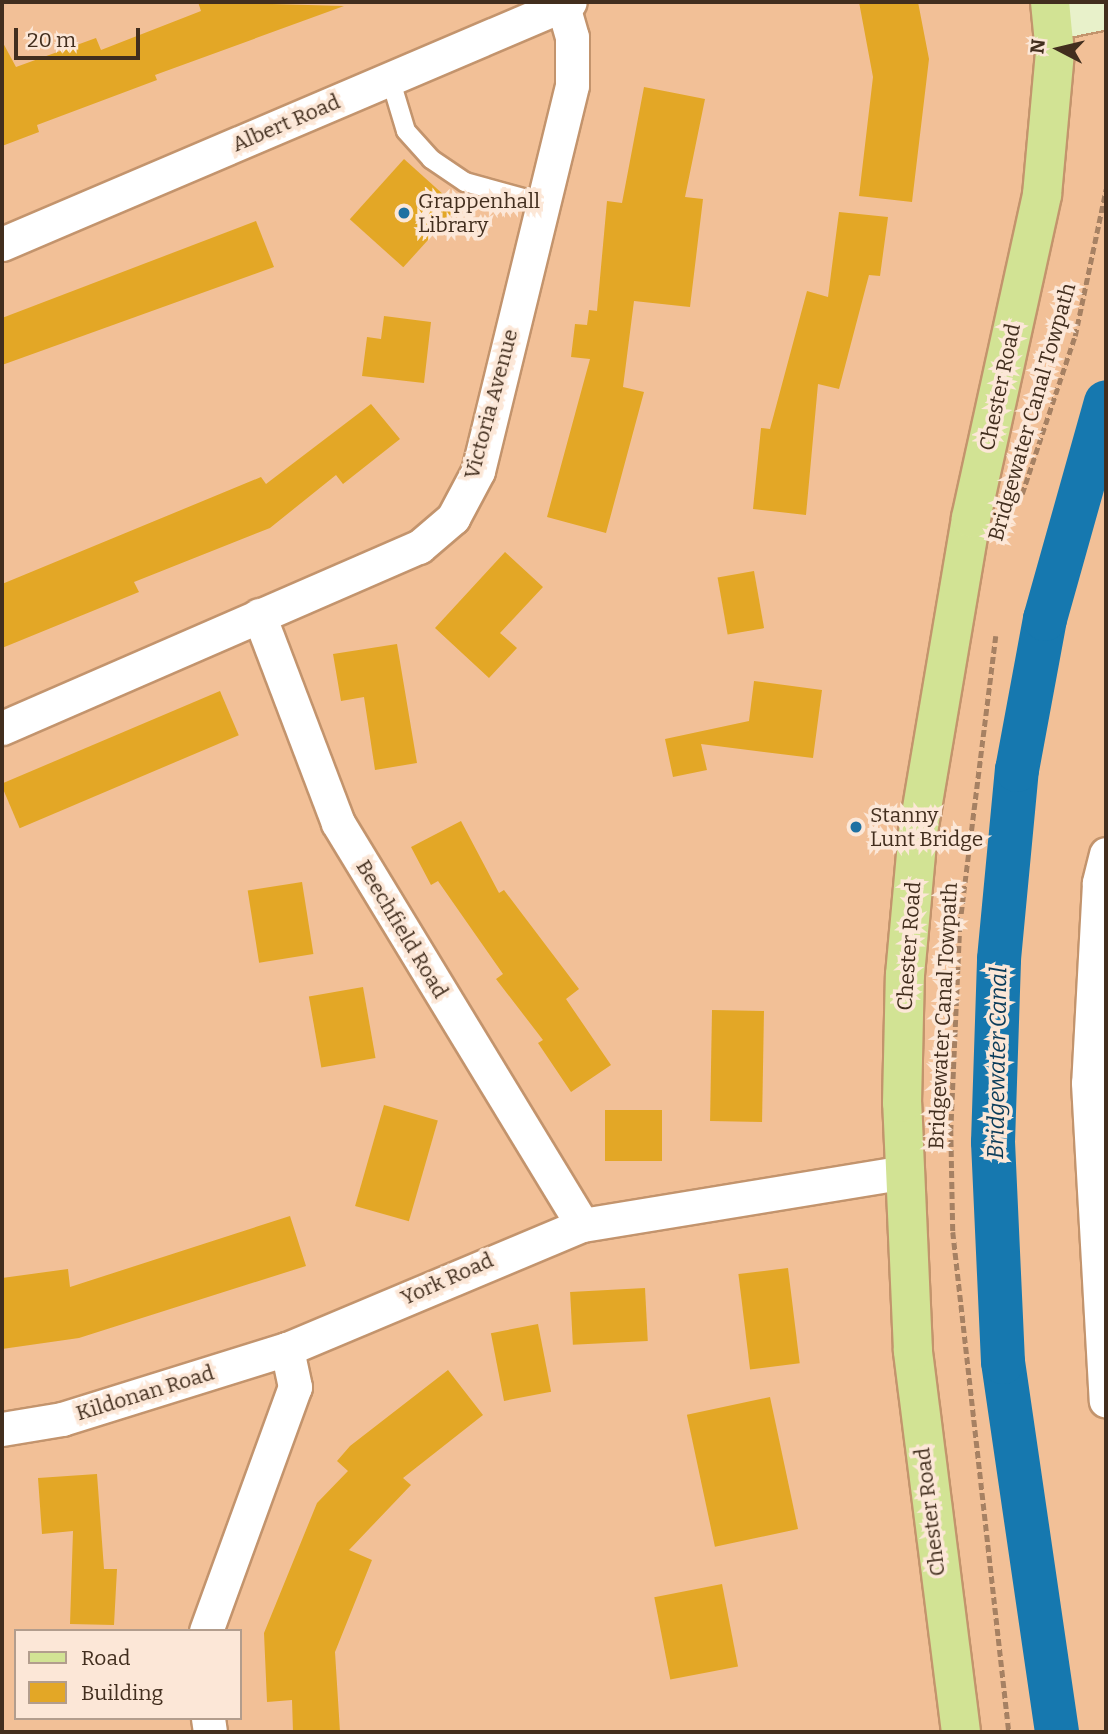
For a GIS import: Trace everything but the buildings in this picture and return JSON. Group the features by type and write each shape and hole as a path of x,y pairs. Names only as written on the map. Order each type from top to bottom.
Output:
{"main road":[{"name":"Chester Road","path":"961,1732 914,1365 904,1172 902,1038 918,832 971,518 1042,195 1054,89 1051,11"}],"street":[{"name":"Albert Road","path":"2,244 566,3"},
{"name":"Victoria Avenue","path":"2,728 419,547 453,518 478,471 572,85 572,37 566,3"},
{"path":"1051,11 1106,10"},
{"name":"Beechfield Road","path":"260,615 338,823 582,1225"},
{"path":"1106,854 1099,883 1088,1083 1106,1400"},
{"name":"York Road","path":"287,1349 582,1225 904,1172"},
{"path":"207,1629 295,1387 287,1349"},
{"name":"Kildonan Road","path":"2,1429 62,1419 287,1349"}],"lane":[{"path":"390,78 405,131 431,159 466,182 542,203"}],"path":[{"name":"Bridgewater Canal Towpath","path":"1018,504 1075,336 1106,189"},
{"name":"Bridgewater Canal Towpath","path":"997,626 960,925 951,1129 953,1232 1009,1732"}],"waterway":[{"name":"Bridgewater Canal","path":"1057,1732 1003,1362 993,1142 999,959 1017,770 1045,619 1106,402"}],"place":[{"name":"Grappenhall Library","path":"404,213"},
{"name":"Stanny Lunt Bridge","path":"856,827"}]}
